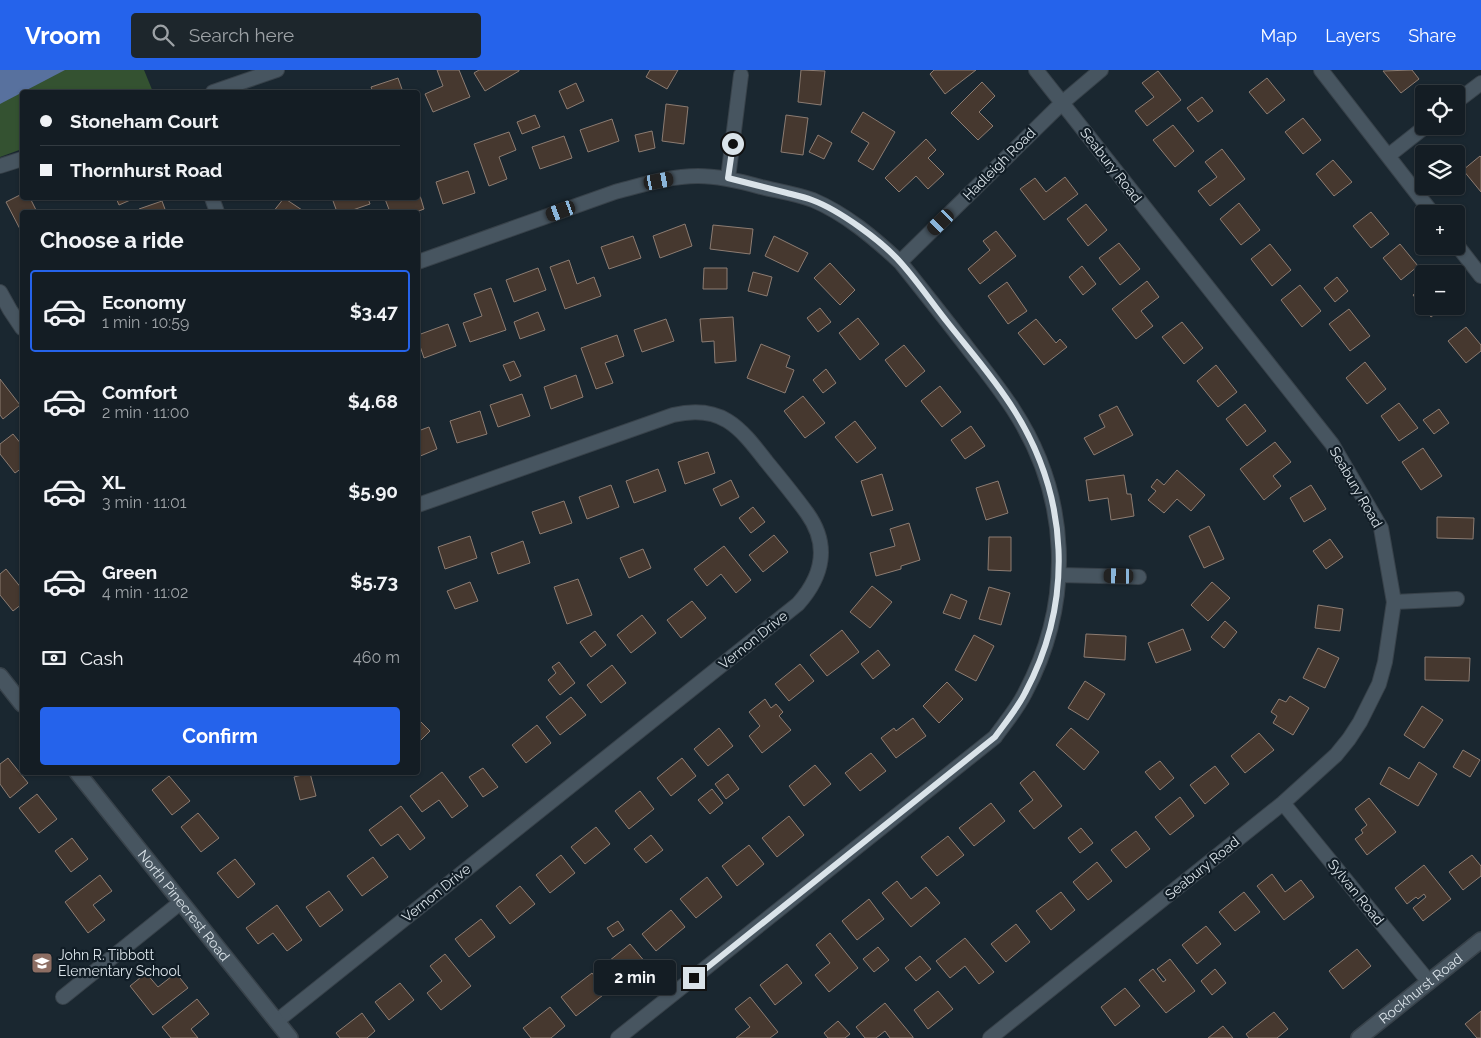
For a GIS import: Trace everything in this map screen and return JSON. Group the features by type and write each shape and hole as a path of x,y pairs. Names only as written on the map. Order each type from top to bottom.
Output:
{"street":[{"path":"219,90 277,70"},
{"name":"Seabury Road","path":"990,1038 1283,803 1336,755 1360,722 1379,684 1385,662 1394,602 1382,528 1332,444 1036,70"},
{"name":"Hadleigh Road","path":"900,262 1062,103 1101,70"},
{"path":"1321,70 1426,205"},
{"path":"728,178 741,75"},
{"path":"1465,95 1481,83"},
{"path":"1388,156 1415,135"},
{"path":"0,166 20,160"},
{"path":"420,261 615,192 647,183 697,176 728,178 812,200 853,223 900,262 1014,409 1038,455 1051,491 1057,520 1060,575 1050,627 1024,695 995,737 618,1038"},
{"path":"1465,255 1481,276"},
{"path":"0,292 20,325"},
{"name":"Vernon Drive","path":"276,1021 798,604 812,586 820,564 820,537 812,518 746,436 733,424 713,414 692,412 673,415 420,504"},
{"path":"1060,575 1139,577"},
{"path":"1394,602 1457,599"},
{"path":"0,676 20,701"},
{"name":"North Pinecrest Road","path":"79,775 290,1038"},
{"name":"Sylvan Road","path":"1283,803 1429,982"},
{"path":"62,997 181,902"},
{"name":"Rockhurst Road","path":"1359,1038 1481,940"}],"green space":[{"path":"0,70 144,70 152,90 20,90 20,150 0,157"}],"water":[{"path":"0,70 65,70 27,90 20,90 20,94 0,104"}],"building":[{"path":"437,70 459,70 470,97 433,112 425,94 443,86"},
{"path":"479,70 519,71 485,91 474,73"},
{"path":"650,70 678,70 667,89 646,77"},
{"path":"801,70 825,71 821,105 798,102"},
{"path":"934,70 976,70 945,94 930,74"},
{"path":"1412,70 1419,79 1401,93 1383,71"},
{"path":"1158,71 1181,100 1147,126 1135,111 1154,97 1142,83"},
{"path":"398,78 402,90 372,90 371,87"},
{"path":"1267,78 1285,100 1267,114 1249,92"},
{"path":"982,82 995,96 979,112 993,126 978,140 951,113"},
{"path":"576,83 584,101 567,109 559,91"},
{"path":"1202,97 1213,111 1198,122 1187,108"},
{"path":"666,104 688,107 684,144 662,141"},
{"path":"863,112 895,132 873,170 858,161 869,143 851,132"},
{"path":"535,115 540,127 522,134 517,122"},
{"path":"786,115 808,118 803,155 781,152"},
{"path":"1303,118 1321,140 1303,154 1285,132"},
{"path":"612,119 619,141 588,152 580,130"},
{"path":"1173,125 1194,151 1175,167 1153,140"},
{"path":"652,131 655,148 639,152 635,135"},
{"path":"509,132 516,150 499,157 507,179 489,186 474,144"},
{"path":"818,135 832,143 824,159 809,152"},
{"path":"564,136 572,158 540,169 532,147"},
{"path":"926,139 936,150 928,158 944,174 928,189 916,176 899,192 885,178"},
{"path":"1222,149 1245,179 1210,206 1198,191 1217,177 1205,162"},
{"path":"1481,157 1481,192 1465,172 1465,168"},
{"path":"1333,160 1352,182 1334,196 1316,174"},
{"path":"468,171 475,193 443,204 436,182"},
{"path":"1065,177 1078,194 1044,220 1020,189 1035,178 1046,192"},
{"path":"20,195 20,200 31,200 36,210 20,210 20,229 6,202"},
{"path":"420,196 424,209 420,210 389,210 385,200 420,200"},
{"path":"117,200 130,200 119,205"},
{"path":"282,200 287,200 302,210 275,210"},
{"path":"333,200 369,200 370,204 353,210 336,210"},
{"path":"162,201 165,210 140,210"},
{"path":"1239,203 1260,230 1241,245 1220,219"},
{"path":"1086,204 1107,230 1088,246 1067,219"},
{"path":"1371,212 1389,234 1371,248 1353,226"},
{"path":"685,224 692,246 660,258 653,236"},
{"path":"713,225 753,229 750,254 710,249"},
{"path":"996,231 1016,256 980,284 968,269 990,250 983,241"},
{"path":"633,236 641,258 609,269 601,247"},
{"path":"774,236 808,253 798,272 765,256"},
{"path":"1119,243 1140,269 1120,285 1099,258"},
{"path":"1270,244 1291,270 1272,286 1251,259"},
{"path":"1400,244 1417,265 1401,280 1383,258"},
{"path":"569,260 577,284 594,277 601,296 565,309 550,267"},
{"path":"830,263 855,290 840,305 814,278"},
{"path":"1082,266 1096,284 1083,295 1069,277"},
{"path":"538,268 546,290 514,302 506,280"},
{"path":"704,268 727,268 727,289 703,289"},
{"path":"753,272 772,277 767,296 748,291"},
{"path":"1337,277 1348,291 1335,302 1324,288"},
{"path":"1147,281 1159,297 1141,311 1153,326 1136,339 1112,309"},
{"path":"1007,282 1027,311 1008,324 988,296"},
{"path":"1300,285 1321,311 1302,327 1281,300"},
{"path":"491,288 506,330 470,342 463,323 482,316 474,294"},
{"path":"820,308 831,322 818,332 807,318"},
{"path":"1349,309 1370,336 1350,351 1329,324"},
{"path":"538,312 545,330 520,339 514,322"},
{"path":"733,317 736,361 715,363 714,341 702,342 700,319"},
{"path":"858,318 879,344 860,360 839,333"},
{"path":"666,319 674,341 642,352 634,330"},
{"path":"1036,319 1056,343 1060,339 1067,347 1044,365 1018,333"},
{"path":"1182,322 1203,348 1184,364 1162,337"},
{"path":"448,324 456,346 424,358 420,346 420,334"},
{"path":"1466,327 1481,345 1481,351 1466,363 1448,341"},
{"path":"617,335 624,356 605,363 613,383 596,389 581,348"},
{"path":"761,344 790,356 786,367 794,370 785,393 747,378"},
{"path":"904,345 925,371 906,387 885,360"},
{"path":"514,361 521,376 510,381 503,365"},
{"path":"1365,362 1386,389 1367,404 1346,378"},
{"path":"1216,365 1237,392 1218,407 1197,381"},
{"path":"826,369 836,383 823,393 813,380"},
{"path":"576,375 583,397 551,409 544,387"},
{"path":"0,379 20,405 3,419 0,415"},
{"path":"940,386 961,412 942,427 921,401"},
{"path":"522,394 530,416 498,427 490,405"},
{"path":"803,396 825,423 805,438 784,411"},
{"path":"1399,403 1418,428 1399,441 1381,416"},
{"path":"1245,404 1266,431 1247,446 1226,419"},
{"path":"1117,406 1133,435 1094,455 1084,438 1105,427 1099,415"},
{"path":"1439,409 1449,423 1434,434 1423,420"},
{"path":"480,411 487,434 457,443 450,421"},
{"path":"855,421 876,448 857,463 835,437"},
{"path":"971,426 985,446 965,459 951,440"},
{"path":"429,427 437,449 420,456 420,430"},
{"path":"13,434 20,443 20,469 15,473 0,454 0,444"},
{"path":"1275,442 1291,462 1273,476 1281,486 1264,500 1240,469"},
{"path":"1423,448 1442,476 1421,490 1402,462"},
{"path":"708,452 715,473 685,484 678,462"},
{"path":"658,469 666,491 634,503 626,481"},
{"path":"1177,470 1205,495 1191,511 1177,499 1164,513 1148,500 1156,491 1151,487 1157,479 1164,485"},
{"path":"882,474 893,510 872,516 861,481"},
{"path":"1124,475 1127,494 1131,494 1134,516 1111,520 1108,498 1089,501 1086,480"},
{"path":"731,480 739,497 721,506 713,489"},
{"path":"998,481 1008,513 986,520 976,488"},
{"path":"611,485 619,507 587,519 579,497"},
{"path":"1311,485 1326,509 1304,522 1290,498"},
{"path":"564,501 572,523 540,534 532,512"},
{"path":"753,507 765,522 751,533 739,518"},
{"path":"1437,517 1474,518 1473,539 1437,538"},
{"path":"909,523 920,560 901,566 901,569 876,576 870,553 895,546 890,529"},
{"path":"1209,526 1224,559 1204,568 1189,536"},
{"path":"774,535 788,552 763,572 749,555"},
{"path":"470,536 477,558 445,569 438,547"},
{"path":"989,537 1011,537 1011,571 988,570"},
{"path":"1330,539 1343,557 1326,569 1313,551"},
{"path":"523,541 530,563 498,574 491,553"},
{"path":"724,546 751,580 736,593 721,574 707,586 694,569"},
{"path":"643,549 651,568 629,578 620,558"},
{"path":"6,569 20,586 20,606 13,611 0,595 0,574"},
{"path":"578,579 592,615 567,624 554,587"},
{"path":"470,582 478,601 455,609 447,591"},
{"path":"1212,582 1230,598 1208,621 1191,605"},
{"path":"872,586 892,602 870,628 850,612"},
{"path":"989,587 1010,593 1001,625 979,619"},
{"path":"951,594 967,601 960,619 943,613"},
{"path":"692,601 706,618 681,638 667,620"},
{"path":"1318,605 1343,609 1340,631 1315,628"},
{"path":"642,615 656,633 631,653 617,635"},
{"path":"1225,621 1237,632 1224,648 1211,637"},
{"path":"1183,629 1191,650 1156,663 1148,643"},
{"path":"842,630 859,652 827,676 810,655"},
{"path":"595,631 606,645 591,657 580,642"},
{"path":"1086,634 1126,636 1125,660 1084,657"},
{"path":"974,635 994,646 976,681 955,670"},
{"path":"1318,648 1339,658 1325,688 1303,678"},
{"path":"878,650 890,665 873,679 861,664"},
{"path":"1425,657 1470,658 1469,681 1425,680"},
{"path":"559,662 575,683 560,695 548,680 556,673 552,667"},
{"path":"800,664 814,681 789,701 775,684"},
{"path":"612,665 626,683 601,703 587,685"},
{"path":"1085,681 1105,694 1088,720 1068,708"},
{"path":"947,682 963,699 939,723 923,706"},
{"path":"1290,696 1309,708 1293,735 1273,723 1277,716 1271,712 1279,699 1286,702"},
{"path":"571,697 586,715 560,735 546,717"},
{"path":"765,699 771,708 776,704 783,712 779,716 791,730 762,753 749,736 760,726 749,712"},
{"path":"1422,706 1443,720 1424,748 1404,735"},
{"path":"913,718 926,736 896,758 881,738 894,728 896,731"},
{"path":"420,721 430,731 420,741"},
{"path":"537,725 551,743 526,763 512,745"},
{"path":"719,728 733,746 708,766 694,749"},
{"path":"1071,728 1099,752 1084,770 1056,745"},
{"path":"1259,733 1274,750 1245,773 1231,756"},
{"path":"1463,750 1480,760 1470,777 1453,767"},
{"path":"871,753 886,771 860,791 845,773"},
{"path":"8,758 28,783 10,798 0,784 0,764"},
{"path":"682,758 696,776 671,796 657,778"},
{"path":"1160,761 1174,778 1160,790 1145,772"},
{"path":"1419,762 1437,774 1418,806 1380,784 1389,767 1409,779"},
{"path":"815,765 831,784 804,806 789,786"},
{"path":"1215,766 1229,784 1205,804 1190,785"},
{"path":"483,768 498,787 483,797 469,777"},
{"path":"1034,771 1062,806 1034,829 1019,811 1033,800 1020,783"},
{"path":"442,772 468,806 452,818 439,800 422,812 410,796"},
{"path":"728,774 739,789 726,799 715,784"},
{"path":"311,775 316,796 300,800 294,777"},
{"path":"169,776 190,801 172,815 152,790"},
{"path":"712,789 723,803 710,814 698,800"},
{"path":"640,791 654,809 629,829 615,811"},
{"path":"37,794 57,819 39,833 19,808"},
{"path":"1180,797 1194,816 1170,835 1155,817"},
{"path":"1369,798 1396,832 1367,855 1355,839 1363,833 1361,830 1367,825 1355,809"},
{"path":"991,803 1005,821 974,846 959,828"},
{"path":"401,806 425,838 410,850 398,834 381,846 369,830"},
{"path":"198,813 219,838 201,852 181,827"},
{"path":"789,816 804,835 777,857 762,838"},
{"path":"596,827 610,844 585,864 571,847"},
{"path":"1081,828 1093,843 1080,853 1068,838"},
{"path":"1136,831 1150,849 1126,868 1111,850"},
{"path":"651,835 663,850 646,863 634,849"},
{"path":"948,836 964,855 937,876 921,857"},
{"path":"72,838 88,859 71,872 55,851"},
{"path":"749,845 764,864 737,886 722,866"},
{"path":"561,855 575,873 550,893 536,875"},
{"path":"1472,855 1481,866 1481,876 1463,890 1449,872"},
{"path":"373,857 388,877 362,896 347,876"},
{"path":"235,859 255,884 238,898 217,873"},
{"path":"1097,862 1112,881 1088,900 1073,882"},
{"path":"1424,865 1451,899 1423,921 1413,908 1426,897 1424,894 1407,904 1395,888"},
{"path":"1272,874 1285,892 1301,880 1314,897 1284,920 1257,886"},
{"path":"100,875 112,891 93,905 105,920 88,933 65,902"},
{"path":"707,877 722,897 696,918 680,899"},
{"path":"897,881 911,899 926,887 940,903 911,927 882,893"},
{"path":"520,886 535,904 510,924 496,906"},
{"path":"329,891 343,910 320,927 306,907"},
{"path":"1061,892 1075,910 1051,930 1036,911"},
{"path":"1244,892 1260,912 1235,931 1219,912"},
{"path":"869,899 884,919 857,940 842,921"},
{"path":"277,905 302,940 287,951 273,933 258,944 246,928"},
{"path":"671,910 685,927 656,951 642,934"},
{"path":"481,919 495,937 469,957 455,939"},
{"path":"618,921 624,930 613,937 607,928"},
{"path":"1016,924 1030,942 1006,962 991,944"},
{"path":"1206,926 1221,944 1197,964 1182,945"},
{"path":"830,933 858,968 829,992 815,975 830,963 816,945"},
{"path":"965,938 994,972 979,984 965,966 950,978 936,961"},
{"path":"630,944 646,963 619,984 604,965"},
{"path":"878,947 889,960 874,972 863,959"},
{"path":"1357,949 1371,966 1343,989 1329,971"},
{"path":"445,954 471,986 441,1010 427,993 442,981 430,966"},
{"path":"920,956 931,969 916,981 905,968"},
{"path":"1170,959 1195,991 1166,1013 1139,980 1153,969 1163,982 1166,980 1157,969"},
{"path":"787,964 802,983 775,1005 760,985"},
{"path":"1215,969 1226,983 1212,995 1201,981"},
{"path":"146,973 158,987 176,973 188,988 153,1015 130,986"},
{"path":"592,973 607,992 576,1016 561,997"},
{"path":"400,983 414,1000 389,1020 375,1002"},
{"path":"1125,988 1140,1006 1115,1026 1101,1007"},
{"path":"938,991 953,1009 928,1029 914,1010"},
{"path":"750,997 778,1032 770,1038 736,1038 750,1027 735,1009"},
{"path":"197,999 209,1014 191,1029 198,1038 171,1038 162,1027"},
{"path":"885,1003 913,1038 890,1038 885,1031 876,1038 865,1038 856,1027"},
{"path":"550,1007 565,1026 551,1038 531,1038 523,1028"},
{"path":"1481,1011 1481,1038 1477,1038 1465,1024"},
{"path":"1274,1012 1288,1029 1277,1038 1249,1038 1246,1034"},
{"path":"362,1013 375,1031 367,1038 340,1038 336,1033"},
{"path":"838,1021 850,1034 845,1038 828,1038 824,1033"},
{"path":"1223,1026 1233,1038 1208,1038"}],"place":[{"name":"John R. Tibbott Elementary School","path":"42,963"}],"route":[{"path":"694,978 995,737 1024,695 1043,651 1050,627 1060,575 1057,520 1051,491 1038,455 1026,431 1014,409 997,386 900,262 864,231 847,219 812,200 728,178 733,144"}]}
